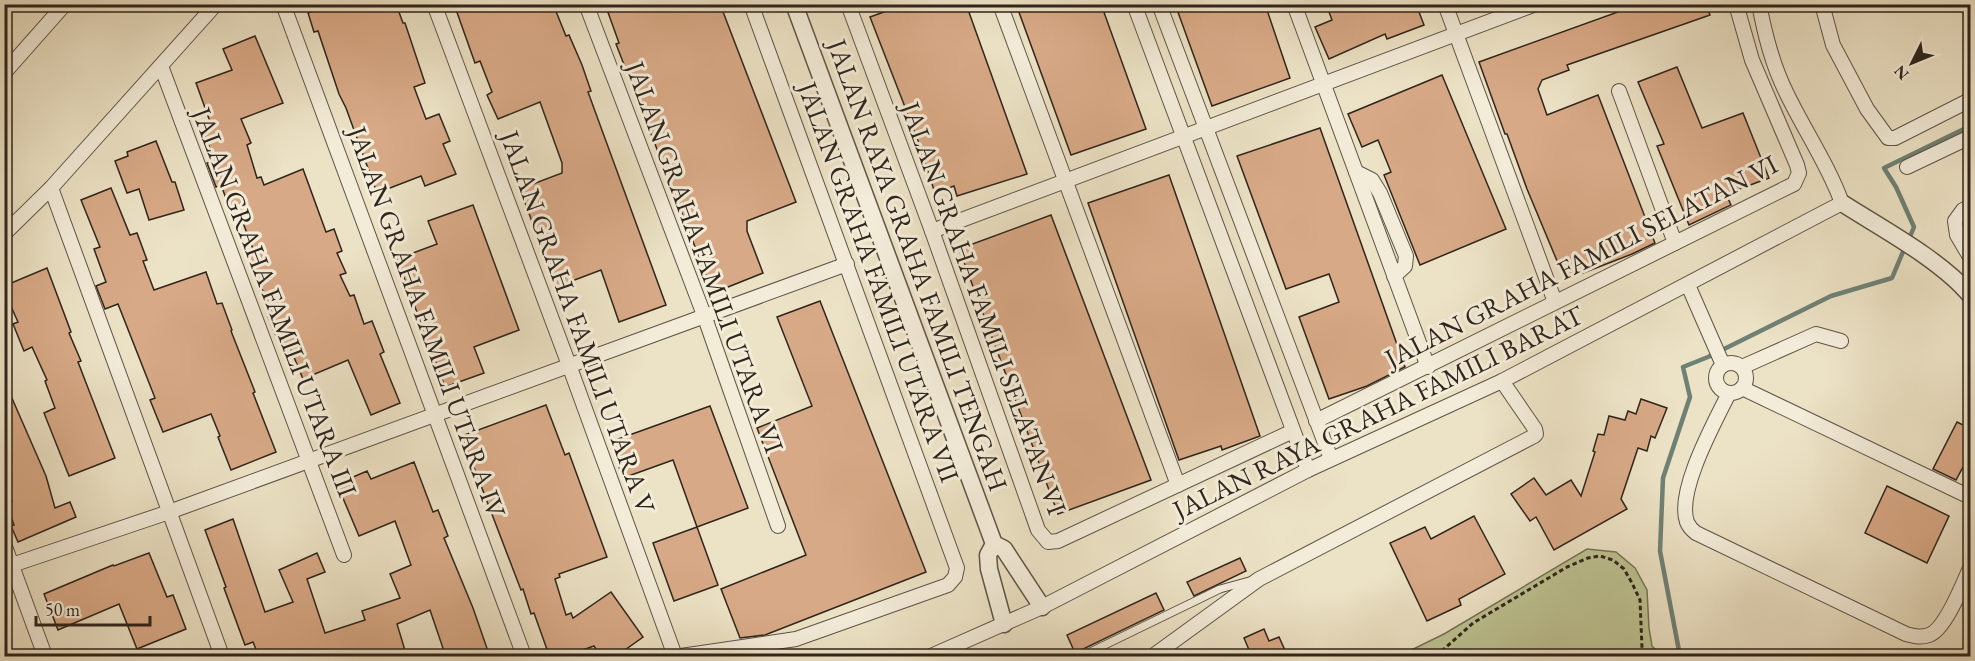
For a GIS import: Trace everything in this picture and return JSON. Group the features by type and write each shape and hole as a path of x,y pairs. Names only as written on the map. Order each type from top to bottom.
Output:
{"street":[{"path":"4,73 65,4"},
{"path":"6,227 51,188 216,4"},
{"name":"JALAN GRAHA FAMILI UTARA IV","path":"283,4 524,657"},
{"name":"JALAN GRAHA FAMILI UTARA V","path":"434,4 675,657"},
{"name":"JALAN GRAHA FAMILI UTARA VI","path":"586,4 704,315 778,526"},
{"name":"JALAN GRAHA FAMILI UTARA VII","path":"681,657 796,639 948,585 955,577 957,568 751,4"},
{"name":"JALAN RAYA GRAHA FAMILI TENGAH","path":"794,4 994,544 1004,549 1042,607"},
{"name":"JALAN GRAHA FAMILI SELATAN VI","path":"848,4 932,231 1038,530 1044,539 1048,542 1058,541 1293,430"},
{"path":"999,4 1178,485"},
{"path":"1134,4 1308,470"},
{"path":"1159,4 1331,459"},
{"path":"1294,4 1428,367"},
{"path":"1445,4 1555,303"},
{"path":"932,231 1536,4"},
{"name":"JALAN GRAHA FAMILI SELATAN VI","path":"1316,421 1794,184 1799,173 1752,60 1736,4"},
{"path":"1759,4 1769,51 1781,81 1833,178 1842,203 1924,256 1963,286 1971,295"},
{"path":"1822,4 1833,45 1867,109 1888,138 1895,138 1971,100"},
{"name":"JALAN GRAHA FAMILI UTARA III","path":"160,66 344,555"},
{"path":"1619,91 1675,243"},
{"path":"1907,167 1971,137"},
{"path":"51,188 222,657"},
{"name":"JALAN RAYA GRAHA FAMILI BARAT","path":"931,657 1042,607 1308,470 1502,381 1842,203"},
{"path":"1971,207 1963,210 1955,221 1957,235 1971,257"},
{"path":"12,565 169,512 847,264"},
{"path":"1688,285 1721,363 1716,378 1717,385 1722,390 1736,390 1971,497"},
{"path":"1742,367 1816,334 1841,340"},
{"path":"1721,363 1736,363 1742,367 1746,374 1746,381 1736,390 1702,451 1690,482 1685,501 1687,522 1696,533 1919,638 1932,635 1942,624 1971,568"},
{"path":"1154,657 1259,579 1534,436 1535,429 1502,381"},
{"path":"4,544 45,657"},
{"name":"JALAN RAYA GRAHA FAMILI TENGAH","path":"994,544 988,555 989,569 1004,624"},
{"path":"4,650 7,657"}],"lane":[{"path":"1082,657 1220,590 1259,579"}],"path":[{"path":"1436,657 1457,636 1482,618 1567,567 1588,558 1600,556 1613,560 1624,569 1640,600 1642,648 1647,657"}],"green space":[{"path":"1587,549 1616,552 1635,568 1647,590 1652,646 1662,656 1399,656 1444,634"}],"building":[{"path":"320,4 396,4 403,23 405,23 425,83 414,87 426,119 439,114 450,141 443,144 456,174 425,186 421,176 377,193 339,94 318,31 314,32 308,13 321,8"},
{"path":"454,4 553,4 566,36 569,35 582,65 591,91 588,92 666,305 619,322 601,270 556,287 520,189 562,173 562,163 540,102 498,119 487,95 492,92 480,61 475,63"},
{"path":"605,4 720,4 796,202 747,221 747,231 763,273 713,293 616,44 619,43"},
{"path":"906,4 966,4 1027,174 957,196 954,186 935,193 917,138 870,17"},
{"path":"1016,4 1101,4 1146,129 1071,155"},
{"path":"1175,4 1265,4 1290,78 1212,106"},
{"path":"1326,4 1416,4 1424,25 1387,39 1385,34 1329,59 1315,27 1332,20"},
{"path":"1640,4 1706,4 1710,15 1567,65 1569,70 1542,80 1538,89 1547,115 1598,95 1655,243 1565,280 1507,134 1505,134 1479,62"},
{"path":"255,36 283,103 241,119 251,143 247,145 257,178 261,177 264,185 303,169 326,232 334,229 342,251 337,253 346,273 340,275 350,296 354,295 364,324 372,321 384,352 380,354 400,403 371,415 348,360 303,379 289,345 281,348 268,317 273,315 246,251 253,249 240,215 233,217 221,185 216,187 207,163 216,161 202,131 212,127 196,83 232,70 223,49"},
{"path":"1677,67 1702,128 1743,113 1769,178 1726,194 1731,205 1689,225 1657,146 1664,144 1638,82"},
{"path":"1442,75 1506,229 1420,265 1384,175 1391,172 1378,140 1362,147 1348,114"},
{"path":"1320,128 1405,367 1367,386 1329,399 1299,317 1339,302 1329,274 1286,289 1237,156"},
{"path":"156,141 172,182 175,182 184,210 149,220 139,189 127,193 115,161 128,156 127,152"},
{"path":"1169,175 1260,436 1222,450 1221,446 1179,460 1088,203"},
{"path":"111,188 130,235 137,233 147,260 143,261 154,290 206,272 217,304 222,303 276,452 231,470 211,414 163,432 150,400 155,398 118,304 105,309 96,286 106,282 94,249 100,247 81,200"},
{"path":"473,205 519,330 474,347 484,373 445,387 397,259 437,244 428,221"},
{"path":"1051,215 1151,480 1058,514 959,249"},
{"path":"47,268 81,361 78,362 115,458 69,476 44,413 55,408 45,381 47,380 32,347 24,351 13,324 18,322 4,291 4,286"},
{"path":"820,301 926,572 765,635 740,638 721,589 806,555 757,428 812,406 777,317"},
{"path":"4,380 46,476 55,508 70,502 76,517 18,542 11,526 14,525 6,502 12,501 4,483"},
{"path":"1641,399 1667,408 1655,438 1651,436 1647,451 1638,448 1621,499 1627,509 1554,550 1536,517 1530,521 1511,494 1534,478 1546,495 1571,480 1581,496 1595,452 1593,451 1598,434 1604,435 1609,416 1625,420 1628,411 1636,414"},
{"path":"546,405 565,455 569,453 607,557 559,574 560,577 555,579 566,615 571,613 573,618 611,592 643,637 615,657 601,657 594,646 566,656 563,650 549,655 534,613 531,614 523,589 521,590 462,436"},
{"path":"710,406 748,508 697,527 673,460 623,478 610,442"},
{"path":"1957,422 1971,429 1971,452 1956,480 1933,469"},
{"path":"414,462 433,512 438,510 448,536 444,538 473,608 490,657 446,657 430,610 397,624 407,657 259,657 253,642 245,645 205,530 233,519 265,612 293,602 279,570 317,553 325,572 307,579 325,633 365,620 362,611 400,598 390,574 411,565 395,521 359,536 337,484 367,471 371,479"},
{"path":"1887,486 1949,516 1927,563 1865,533"},
{"path":"1474,516 1505,574 1459,599 1461,605 1427,621 1390,543 1425,527 1431,539"},
{"path":"697,527 718,585 674,601 653,543"},
{"path":"149,553 167,597 173,595 186,629 137,649 119,604 58,630 44,594 113,565"},
{"path":"1240,558 1246,571 1194,596 1187,582"},
{"path":"1156,593 1164,610 1075,653 1067,635"},
{"path":"1264,629 1269,641 1279,637 1288,657 1252,657 1244,638"}],"waterway":[{"path":"1909,239 1914,227 1896,187 1884,168 1970,126"},
{"path":"1680,656 1660,551 1663,478 1690,397 1683,367 1831,296 1892,278 1905,247"}]}
